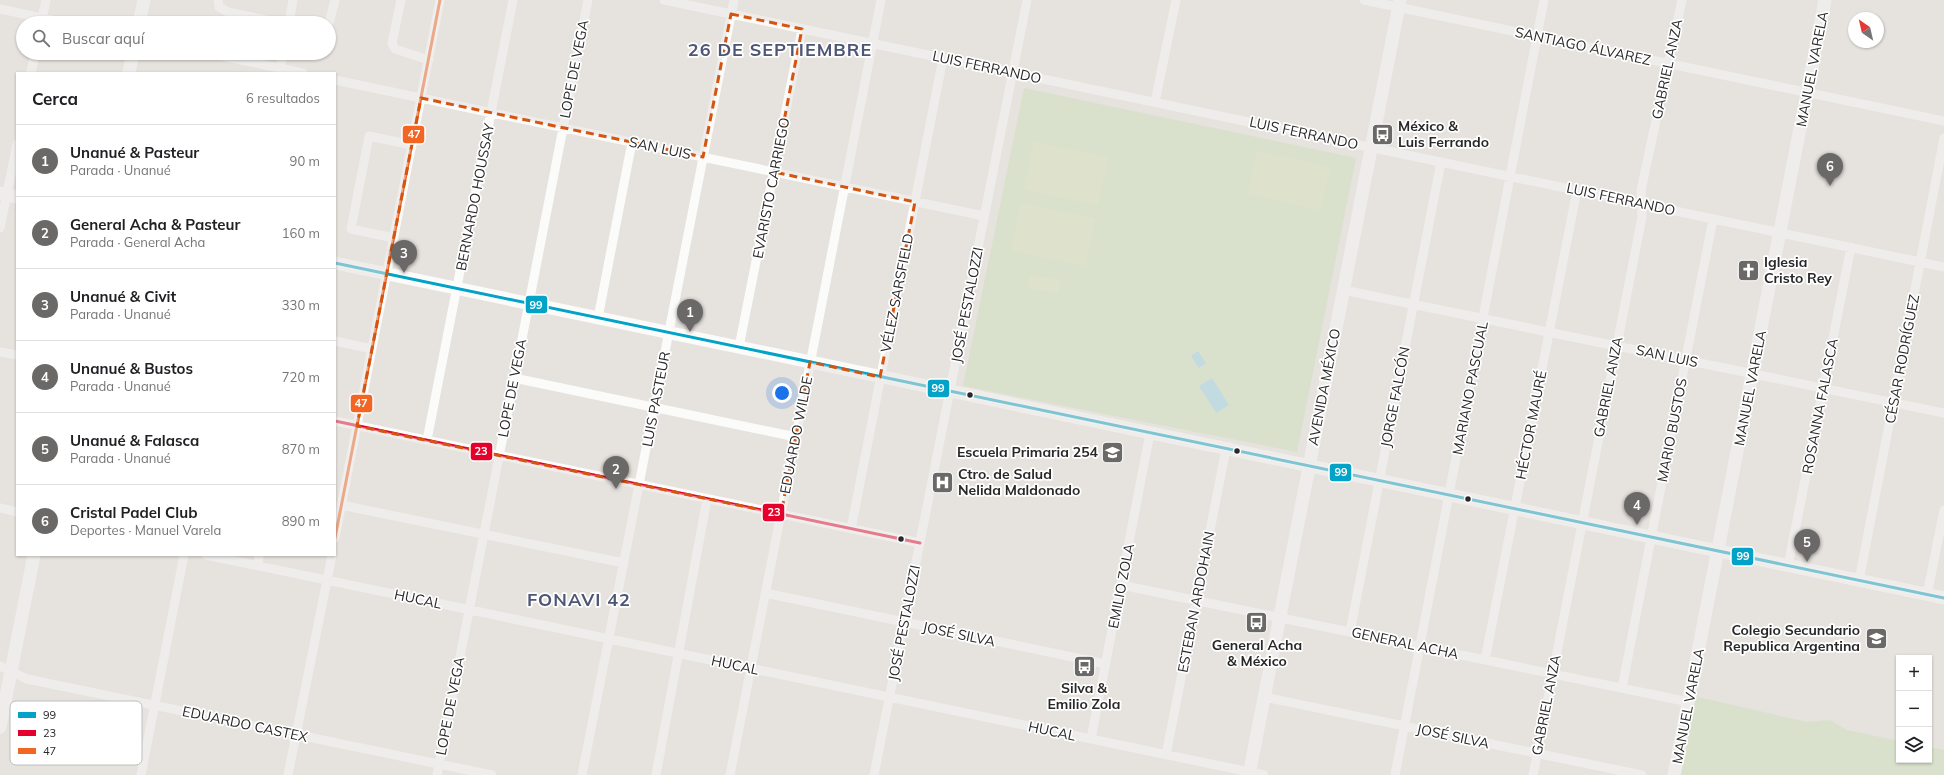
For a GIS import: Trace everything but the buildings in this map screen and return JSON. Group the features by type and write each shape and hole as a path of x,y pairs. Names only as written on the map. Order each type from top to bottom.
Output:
{"street":[{"path":"43,16 46,0"},
{"path":"141,16 144,0"},
{"path":"218,0 219,7 228,12 247,16"},
{"path":"291,16 294,0"},
{"path":"331,16 335,0"},
{"path":"401,0 392,43 395,49 429,60"},
{"path":"336,532 440,0"},
{"name":"BERNARDO HOUSSAY","path":"426,440 513,0"},
{"name":"LOPE DE VEGA","path":"437,775 588,0"},
{"name":"LUIS FERRANDO","path":"664,0 1944,266"},
{"name":"LUIS PASTEUR","path":"582,775 734,0"},
{"name":"EDUARDO WILDE","path":"730,775 881,0"},
{"name":"JOSÉ PESTALOZZI","path":"874,775 1027,0"},
{"path":"1155,102 1176,0"},
{"name":"SANTIAGO ÁLVAREZ","path":"1364,0 1399,4 1537,37 1944,121"},
{"name":"MARIANO PASCUAL","path":"1395,775 1544,0"},
{"name":"GABRIEL ANZA","path":"1532,775 1642,217 1641,190 1682,0"},
{"name":"MANUEL VARELA","path":"1674,775 1825,0"},
{"name":"AVENIDA MÉXICO","path":"1249,774 1399,4"},
{"path":"0,9 24,16"},
{"name":"EVARISTO CARRIEGO","path":"739,347 802,29"},
{"name":"VÉLEZ SARSFIELD","path":"851,529 943,58"},
{"path":"31,72 34,60"},
{"path":"130,72 133,60"},
{"path":"236,60 280,71 292,72"},
{"path":"280,71 282,60"},
{"name":"SAN LUIS","path":"336,80 984,216"},
{"path":"394,238 351,229 369,136 412,145"},
{"name":"CÉSAR RODRÍGUEZ","path":"1859,580 1944,138"},
{"path":"598,318 632,142"},
{"path":"0,228 8,195 16,150"},
{"name":"JORGE FALCÓN","path":"1350,632 1441,162"},
{"name":"HÉCTOR MAURÉ","path":"1485,660 1577,190"},
{"name":"MARIO BUSTOS","path":"1622,688 1713,218"},
{"name":"ROSANNA FALASCA","path":"1788,566 1852,247"},
{"path":"336,263 1944,598"},
{"name":"SAN LUIS","path":"1343,290 1944,413"},
{"path":"336,341 372,349"},
{"path":"0,352 16,355"},
{"path":"514,378 796,437"},
{"path":"336,422 920,543"},
{"name":"EMILIO ZOLA","path":"1091,739 1150,433"},
{"name":"ESTEBAN ARDOHAIN","path":"1166,754 1226,449"},
{"path":"656,775 707,499"},
{"path":"341,505 624,563"},
{"path":"0,508 16,512"},
{"path":"1927,595 1944,510"},
{"path":"0,727 5,669 34,556"},
{"path":"141,775 184,556"},
{"name":"HUCAL","path":"211,556 1166,754 1249,774 1264,775"},
{"path":"258,566 260,556"},
{"path":"288,775 332,556"},
{"name":"GENERAL ACHA","path":"1121,584 1689,702"},
{"name":"JOSÉ SILVA","path":"765,593 1106,664"},
{"name":"EDUARDO CASTEX","path":"5,669 27,679 135,701"},
{"name":"JOSÉ SILVA","path":"1264,696 1642,775"},
{"name":"EDUARDO CASTEX","path":"142,702 492,775"}],"highlighted area":[{"path":"731,14 802,29 774,172 915,202 880,377 810,362 781,514 357,426 421,98 703,157"}],"green space":[{"path":"1024,88 1356,158 1297,452 963,386"},
{"path":"1034,142 1108,157 1098,205 1024,190"},
{"path":"1257,151 1330,167 1321,210 1248,194"},
{"path":"1021,203 1095,219 1085,266 1011,250"},
{"path":"1030,275 1060,280 1058,293 1028,288"},
{"path":"1693,696 1807,722 1830,720 1847,730 1896,740 1896,763 1932,763 1932,748 1944,750 1944,775 1678,775"}],"water":[{"path":"1198,351 1206,363 1199,368 1191,356"},
{"path":"1212,378 1229,405 1216,413 1199,386"}],"transit line":[{"name":"47","path":"336,533 440,0"},
{"name":"99","path":"336,263 1944,598"},
{"name":"23","path":"336,421 920,543"}],"place":[{"name":"México & Luis Ferrando","path":"1383,134"},
{"name":"Cristal Padel Club","path":"1830,186"},
{"name":"Iglesia Cristo Rey","path":"1748,270"},
{"name":"Unanué & Civit","path":"404,273"},
{"name":"Unanué & Pasteur","path":"690,332"},
{"name":"Escuela Primaria 254","path":"1113,452"},
{"name":"Ctro. de Salud Nelida Maldonado","path":"942,482"},
{"name":"General Acha & Pasteur","path":"616,489"},
{"name":"Unanué & Bustos","path":"1637,525"},
{"name":"Unanué & Falasca","path":"1807,562"},
{"name":"General Acha & México","path":"1257,623"},
{"name":"Colegio Secundario Republica Argentina","path":"1876,638"},
{"name":"Silva & Emilio Zola","path":"1084,666"}],"district":[{"name":"26 DE SEPTIEMBRE","path":"780,50"},
{"name":"FONAVI 42","path":"579,600"}]}
